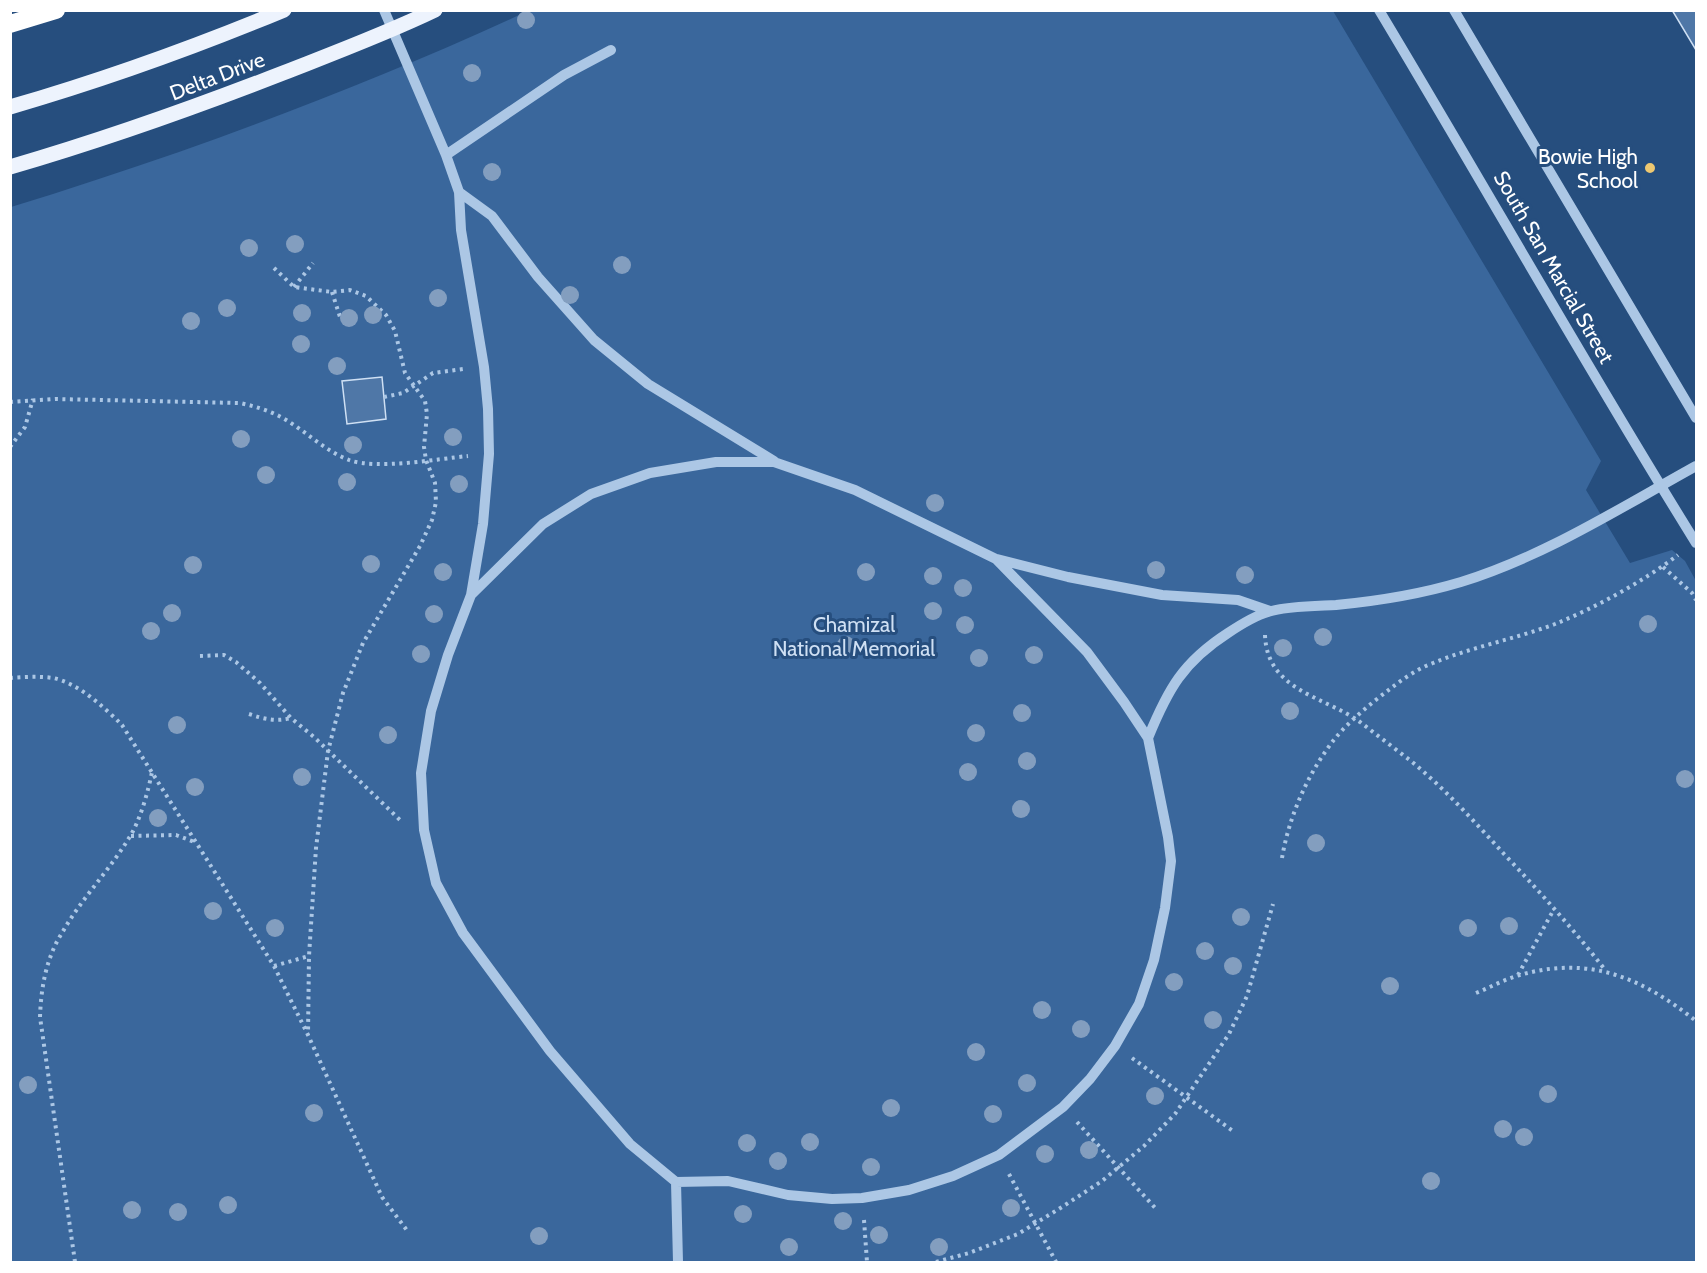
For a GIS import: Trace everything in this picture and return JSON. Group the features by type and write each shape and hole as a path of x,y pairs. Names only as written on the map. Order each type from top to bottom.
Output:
{"highway":[{"path":"10,24 56,10"}],"main road":[{"name":"Delta Drive","path":"10,107 220,37 284,10"},
{"name":"Delta Drive","path":"10,167 83,146 177,114 393,30 435,10"}],"street":[{"path":"384,10 446,154 459,192 461,230 484,367 489,454 483,524 471,594 431,711 421,773 424,830 436,883 463,933 550,1051 630,1144 676,1182 728,1181 788,1196 832,1199 862,1198 920,1187 953,1176 999,1155 1063,1107 1090,1079 1115,1046 1139,1005 1154,960 1165,908 1171,861 1148,738 1087,652 996,559"},
{"name":"South San Marcial Street","path":"1379,10 1660,486 1696,543"},
{"name":"South San Marcial Street","path":"1454,10 1696,418"},
{"path":"446,154 564,75 611,50"},
{"path":"459,192 492,216 538,278 594,340 648,384 774,462 855,490 996,559 1068,577 1162,595 1238,600 1269,611"},
{"path":"471,594 543,524 591,494 650,473 716,462 774,462"},
{"path":"1148,738 1162,702 1180,675 1205,648 1240,625 1269,611 1376,601 1460,582 1520,561 1593,525 1696,466"},
{"path":"676,1182 678,1263"}],"path":[{"path":"294,287 313,263"},
{"path":"274,268 294,287 332,292 350,290 366,296 386,315 395,331 405,373 425,401 427,414 424,447 426,460 435,483 436,502 432,520 415,555 363,643 343,693 328,751 316,848 309,956 308,1035"},
{"path":"332,292 341,320"},
{"path":"384,397 403,393 432,372 484,367"},
{"path":"10,402 33,399 240,403 261,408 281,417 333,453 351,461 374,465 489,454"},
{"path":"10,447 25,428 33,399"},
{"path":"1282,858 1285,840 1298,801 1333,741 1374,701 1431,663 1555,624 1601,602 1663,567 1681,553"},
{"path":"1663,567 1692,593 1696,600"},
{"path":"1269,611 1264,637 1269,658 1280,675 1295,687 1355,719 1412,762 1477,824 1554,909 1606,971"},
{"path":"200,656 224,655 236,662 260,683 291,718 406,825 424,830"},
{"path":"10,678 27,676 53,678 70,684 122,724 274,966 382,1197 409,1233"},
{"path":"249,714 267,720 291,718"},
{"path":"75,1263 40,1017 41,993 46,969 61,934 130,836 148,793 152,772"},
{"path":"130,836 176,835 197,843"},
{"path":"936,1263 969,1253 1017,1234 1035,1224 1102,1181 1144,1146 1175,1114 1229,1034 1247,996 1273,904"},
{"path":"1518,975 1554,909"},
{"path":"274,966 309,956"},
{"path":"1476,993 1518,975 1552,969 1606,971 1639,983 1674,1004 1696,1022"},
{"path":"1115,1046 1233,1131"},
{"path":"1063,1107 1157,1210"},
{"path":"999,1155 1056,1263"}],"green space":[{"name":"Chamizal National Memorial","path":"528,11 1333,11 1601,461 1586,490 1630,563 1672,550 1685,561 1696,581 1696,1262 11,1262 11,207 179,152 267,120 399,68"}],"building":[{"path":"1672,10 1696,10 1696,50"},
{"path":"382,377 386,419 347,424 342,381"}],"place":[{"name":"Bowie High School","path":"1650,168"}]}
